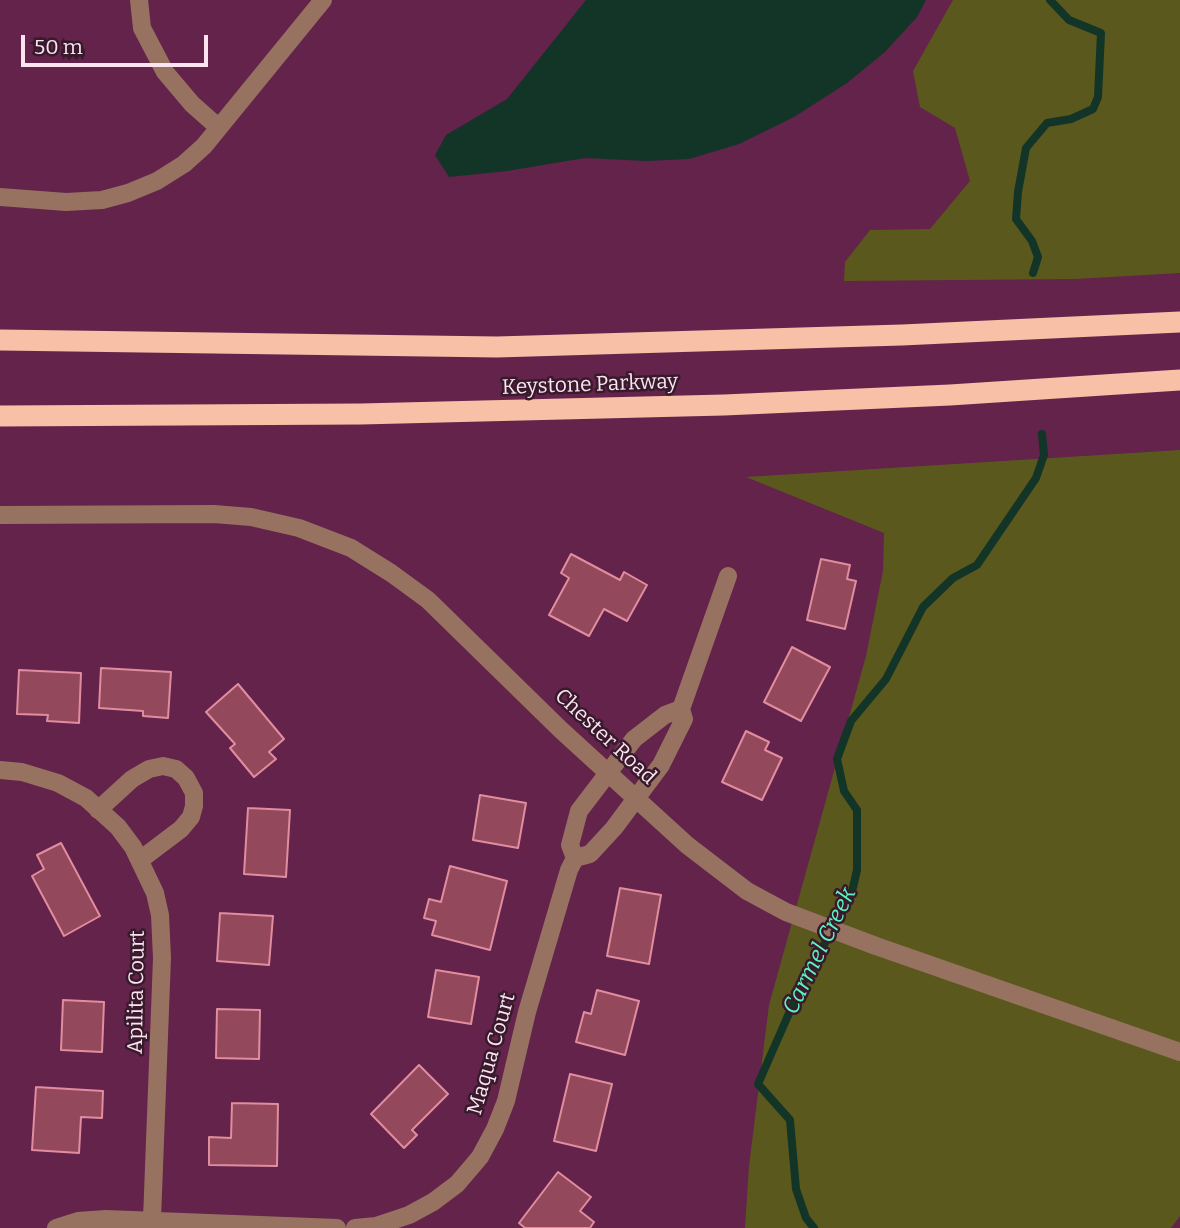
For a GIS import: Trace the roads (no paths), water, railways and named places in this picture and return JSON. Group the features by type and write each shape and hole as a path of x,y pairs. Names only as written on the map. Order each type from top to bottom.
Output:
{"highway":[{"name":"Keystone Parkway","path":"0,340 497,347 902,335 1180,323"},
{"name":"Keystone Parkway","path":"0,416 361,414 698,406 950,395 1180,380"}],"street":[{"path":"139,0 142,27 165,72 192,104 218,127"},
{"path":"0,197 66,202 102,200 157,181 184,164 204,146 323,0"},
{"name":"Chester Road","path":"0,515 214,514 251,517 299,528 351,548 428,600 687,845 747,891 798,917 1180,1052"},
{"path":"575,858 590,854 661,765 684,719 681,709 728,576"},
{"name":"Maqua Court","path":"355,1228 376,1226 409,1215 433,1202 457,1184 480,1157 506,1101 527,1013 569,870 575,858 570,845 579,811 634,738 665,715 681,709"},
{"path":"98,810 132,779 149,769 163,766 176,769 186,778 194,793 191,817 140,860"},
{"name":"Apilita Court","path":"0,770 22,772 58,783 86,798 118,827 134,847 155,893 162,936 152,1219"},
{"path":"56,1228 78,1221 97,1219 337,1228"}],"waterway":[{"name":"Carmel Creek","path":"1033,273 1038,257 1032,241 1016,219 1026,148 1047,123 1071,119 1093,109 1098,97 1101,33 1069,20 1050,0"},
{"name":"Carmel Creek","path":"814,1228 806,1218 796,1189 790,1120 758,1084 801,986 851,896 857,870 857,810 844,791 837,759 851,721 886,679 923,607 953,578 977,565 1036,478 1044,455 1042,434"}]}
